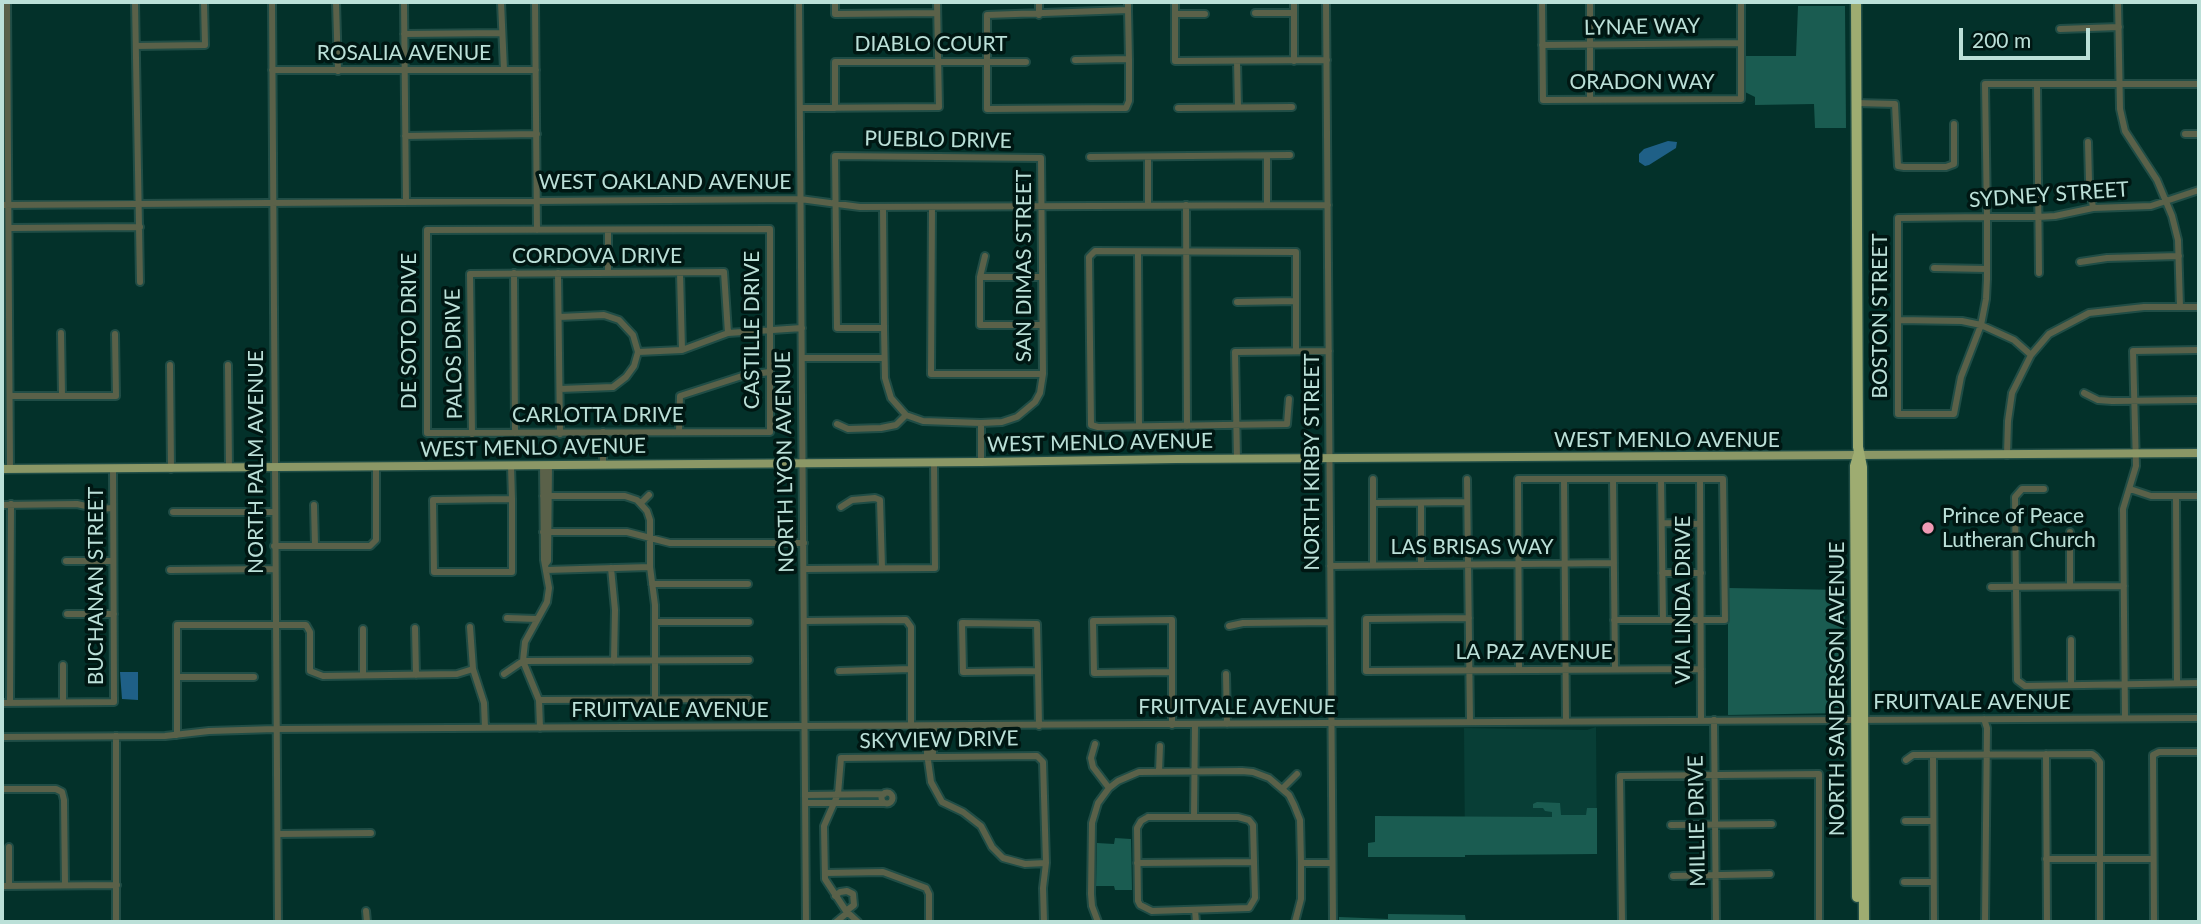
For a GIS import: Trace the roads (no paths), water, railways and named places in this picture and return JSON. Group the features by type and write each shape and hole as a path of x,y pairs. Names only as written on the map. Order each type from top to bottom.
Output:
{"highway":[{"name":"NORTH SANDERSON AVENUE","path":"1856,2 1858,456 1855,466 1855,586 1864,922"},
{"name":"NORTH SANDERSON AVENUE","path":"1858,456 1862,466 1863,615 1858,922"},
{"path":"1855,586 1859,588 1860,613 1863,615"}],"main road":[{"name":"WEST MENLO AVENUE","path":"6,469 2199,453"}],"street":[{"path":"6,2 5,205 9,228 5,245 10,396 6,469"},
{"path":"135,2 140,282"},
{"path":"136,46 205,45 204,2"},
{"name":"NORTH PALM AVENUE","path":"272,2 278,922"},
{"path":"337,2 338,71"},
{"path":"404,2 407,34 406,202"},
{"path":"501,2 504,70"},
{"path":"535,2 537,230 608,230 608,273"},
{"name":"NORTH LYON AVENUE","path":"799,2 806,922"},
{"path":"835,2 835,14 937,13"},
{"path":"800,108 939,107 937,2"},
{"path":"1039,2 1039,15"},
{"path":"1128,2 1129,101 1126,108 988,109 987,15 1128,10"},
{"path":"1175,2 1175,61 1327,60"},
{"path":"1294,2 1294,61"},
{"name":"NORTH KIRBY STREET","path":"1326,2 1333,922"},
{"path":"1542,2 1542,45"},
{"path":"1590,2 1590,99"},
{"path":"1741,2 1741,43"},
{"path":"2118,2 2120,109 2125,131 2157,180 2167,201 2178,240 2180,307"},
{"path":"1175,13 1205,14"},
{"path":"1255,13 1294,13"},
{"path":"2060,29 2119,27"},
{"path":"407,34 502,33"},
{"name":"LYNAE WAY","path":"1542,45 1741,43"},
{"name":"ORADON WAY","path":"1542,45 1543,100 1741,99 1741,43"},
{"path":"1075,60 1129,59"},
{"path":"1237,61 1238,107"},
{"name":"DIABLO COURT","path":"835,108 835,62 1026,62"},
{"name":"ROSALIA AVENUE","path":"272,71 536,70"},
{"path":"1981,325 1986,299 1987,269 1985,84 2199,84"},
{"path":"2037,85 2039,273"},
{"path":"1856,103 1895,104 1898,166 1946,167 1954,164 1954,124"},
{"path":"1178,108 1292,107"},
{"path":"405,135 537,134"},
{"path":"2185,134 2199,134"},
{"path":"2088,142 2093,208"},
{"path":"1090,157 1290,155"},
{"name":"PUEBLO DRIVE","path":"835,203 835,156 1041,158"},
{"path":"1267,156 1267,205"},
{"path":"1148,157 1148,206"},
{"name":"SAN DIMAS STREET","path":"1041,158 1043,374"},
{"name":"SYDNEY STREET","path":"1898,218 2055,216 2093,208 2151,206 2199,190"},
{"name":"WEST OAKLAND AVENUE","path":"5,205 800,199 883,207 1328,205"},
{"path":"835,203 837,328 884,328"},
{"path":"1186,205 1186,426"},
{"path":"883,207 884,358 885,378 891,398 906,415 923,421 981,423 1002,422 1017,417 1035,402 1040,393 1043,374 931,374 932,207"},
{"name":"BOSTON STREET","path":"1898,218 1898,414 1954,414 1961,377 1981,325"},
{"path":"9,228 140,227"},
{"name":"CASTILLE DRIVE","path":"608,230 770,229 770,432"},
{"name":"DE SOTO DRIVE","path":"427,433 427,230 537,230"},
{"path":"1289,399 1287,424 1091,425 1089,257 1095,251 1296,252 1296,351"},
{"path":"1138,253 1139,426"},
{"path":"985,256 980,278 980,326 1042,325"},
{"path":"2080,262 2107,258 2179,256"},
{"path":"1934,268 1987,269"},
{"name":"CORDOVA DRIVE","path":"470,274 724,272 728,333"},
{"path":"558,273 560,433"},
{"path":"680,273 682,350"},
{"name":"PALOS DRIVE","path":"470,274 472,433"},
{"path":"514,274 515,433"},
{"path":"980,278 1042,277"},
{"path":"1237,302 1296,301"},
{"path":"2007,455 2012,393 2031,355 2049,334 2089,313 2144,307 2199,307"},
{"path":"559,317 604,315 619,320 633,335 638,352 634,366 613,387 560,389"},
{"path":"1898,320 1962,321 1981,325 2014,340 2031,355"},
{"path":"638,352 682,350 728,333 802,328"},
{"path":"61,333 62,396"},
{"path":"10,396 116,396 115,334"},
{"path":"2124,718 2123,509 2136,466 2133,351 2199,350"},
{"path":"1237,458 1235,352 1329,351"},
{"path":"802,358 884,358"},
{"path":"170,365 171,469"},
{"path":"228,365 229,468"},
{"path":"680,432 680,396 742,376 769,372"},
{"path":"2084,393 2098,400 2199,400"},
{"path":"837,424 848,429 881,428 896,425 906,415"},
{"path":"981,423 981,462"},
{"path":"603,432 603,465"},
{"name":"CARLOTTA DRIVE","path":"427,433 770,432"},
{"path":"804,569 935,568 934,462"},
{"path":"540,728 539,700 523,661 525,642 547,603 549,588 546,567 546,465"},
{"path":"511,466 512,499 512,572 433,572 433,500 512,499"},
{"path":"274,546 370,546 376,540 376,467"},
{"name":"BUCHANAN STREET","path":"63,702 114,702 113,469"},
{"path":"1373,479 1373,565"},
{"path":"1467,479 1470,722"},
{"path":"1519,670 1518,479 1723,479 1725,620 1614,620"},
{"path":"1564,479 1566,721"},
{"path":"1613,479 1615,669"},
{"path":"1661,479 1663,620"},
{"name":"VIA LINDA DRIVE","path":"1700,479 1701,720"},
{"path":"2044,489 2022,489 2015,497 2018,680 2025,686 2199,683"},
{"path":"2130,489 2151,496 2199,496"},
{"path":"641,503 649,495"},
{"path":"546,496 625,496 641,503 649,515 655,622 655,699"},
{"path":"2176,496 2177,683"},
{"path":"841,508 852,500 880,500 882,568"},
{"path":"1373,503 1467,502"},
{"path":"2,505 76,503 99,509 113,508"},
{"path":"1421,503 1422,565"},
{"path":"11,505 6,703 63,702 63,665"},
{"path":"314,505 315,546"},
{"path":"173,512 274,512"},
{"path":"1662,523 1700,524"},
{"path":"546,532 627,532 670,543 804,543"},
{"path":"2070,532 2070,586"},
{"path":"66,561 113,561"},
{"name":"LAS BRISAS WAY","path":"1330,566 1614,563"},
{"path":"546,567 650,567"},
{"path":"611,568 615,610 614,661"},
{"path":"170,570 274,569"},
{"path":"1662,573 1701,573"},
{"path":"652,583 748,584"},
{"path":"1992,587 2123,586"},
{"path":"68,614 114,614"},
{"path":"2,618 10,618"},
{"path":"507,618 537,618"},
{"name":"LA PAZ AVENUE","path":"1469,618 1366,619 1366,671 1701,669"},
{"path":"804,621 906,620 911,626 911,726"},
{"path":"1172,672 1094,673 1093,621 1172,620 1172,672 1172,725"},
{"path":"655,622 749,622"},
{"path":"1229,626 1243,623 1330,622"},
{"path":"1038,671 963,672 962,623 1037,624 1038,671 1039,726"},
{"path":"177,735 177,625 300,624 309,628 309,667 314,674 457,674 473,669"},
{"path":"470,627 473,669 484,703 485,728"},
{"path":"415,628 415,674"},
{"path":"363,629 363,675"},
{"path":"2071,640 2071,685"},
{"path":"504,674 523,661 749,660"},
{"path":"839,671 911,669"},
{"path":"1226,674 1227,724"},
{"path":"177,677 254,677"},
{"path":"539,700 749,699"},
{"name":"FRUITVALE AVENUE","path":"2,737 177,735 275,729 2199,718"},
{"path":"1984,719 1987,728 1985,922"},
{"name":"MILLIE DRIVE","path":"1714,720 1716,922"},
{"path":"1194,817 1195,725"},
{"path":"931,726 931,782 942,802 963,812 981,826 992,847 1003,858 1025,863 1046,863 1043,888 1044,922"},
{"path":"116,736 116,922"},
{"path":"1095,744 1091,758 1093,766 1109,788"},
{"path":"1159,772 1160,746"},
{"path":"2154,922 2154,755 2159,752 2199,752"},
{"path":"2046,754 2047,922"},
{"path":"1906,761 1913,755 2092,754 2096,757 2100,762 2100,922"},
{"path":"1933,755 1934,922"},
{"name":"SKYVIEW DRIVE","path":"838,794 841,758 1037,756 1042,762 1046,863"},
{"path":"1098,922 1091,894 1092,822 1098,803 1109,788 1126,776 1139,772 1252,772 1269,778 1283,788 1294,804 1300,820 1301,898 1295,922"},
{"path":"1283,788 1297,774"},
{"path":"1622,922 1620,776 1819,774 1819,922"},
{"path":"2,789 57,789 62,792 65,885"},
{"path":"805,794 884,794 882,800 885,803 806,803"},
{"path":"824,794 824,803"},
{"path":"838,794 824,826 825,879 847,912 858,922"},
{"path":"1148,817 1194,817 1238,817 1249,820 1253,825 1255,898 1249,908 1152,911 1140,905 1137,828 1141,821 1148,817"},
{"path":"1905,821 1933,821"},
{"path":"1671,825 1772,824"},
{"path":"278,834 371,833"},
{"path":"9,847 6,886 117,885"},
{"path":"2046,859 2153,859"},
{"path":"1137,863 1254,862"},
{"path":"1301,863 1332,863"},
{"path":"825,873 883,872 926,888 929,894 929,922"},
{"path":"1672,876 1770,874"},
{"path":"1904,882 1933,882"},
{"path":"835,896 839,892 847,891 853,894 854,905 836,922"},
{"path":"1195,910 1196,922"},
{"path":"366,911 366,922"}],"water":[{"path":"1668,141 1677,142 1676,148 1649,165 1645,166 1639,162 1639,154 1644,149"},
{"path":"120,672 138,672 138,700 122,699"}],"place":[{"name":"Prince of Peace Lutheran Church","path":"1928,528"}]}
